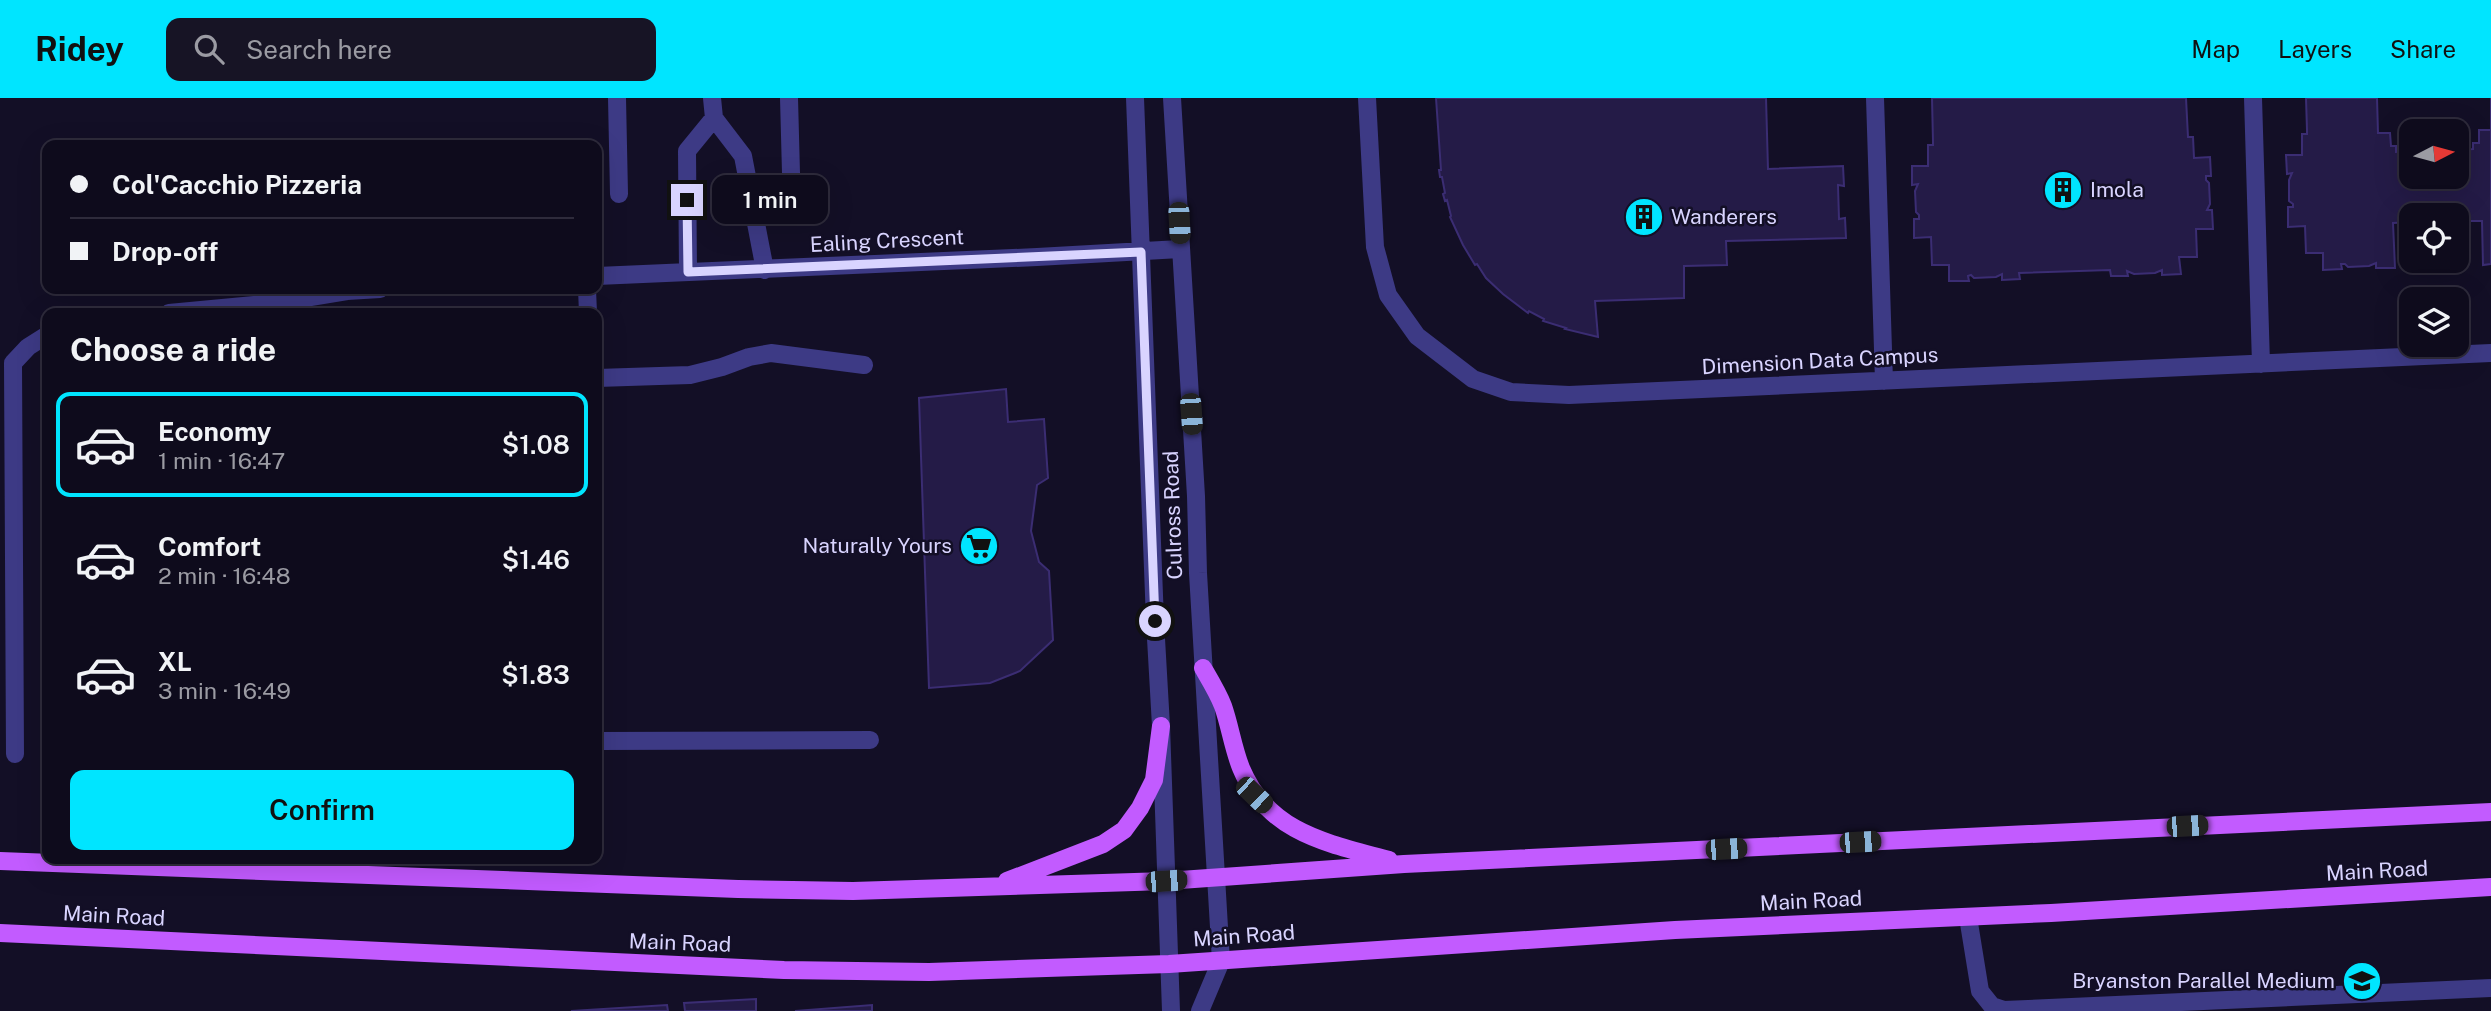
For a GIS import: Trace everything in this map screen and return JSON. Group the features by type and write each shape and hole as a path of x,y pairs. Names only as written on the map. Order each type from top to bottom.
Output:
{"main road":[{"path":"1203,668 1222,703 1240,766 1254,795 1272,813 1299,831 1323,842 1404,864"},
{"path":"990,886 1102,844 1124,830 1140,808 1154,780 1161,726"},
{"path":"79,864 853,891 1166,881 1404,864 2491,811"},
{"path":"0,861 42,863"},
{"name":"Main Road","path":"0,933 784,970 942,971 1169,964 1675,930 1968,917 2491,887"}],"street":[{"path":"617,98 619,194"},
{"path":"712,98 714,118 743,156 765,270"},
{"path":"789,98 791,173"},
{"name":"Culross Road","path":"1135,98 1171,1011"},
{"name":"Culross Road","path":"1172,98 1221,961 1200,1011"},
{"name":"Dimension Data Campus","path":"1367,98 1375,247 1388,295 1417,337 1473,379 1511,392 1569,395 2491,353"},
{"path":"1875,98 1884,381"},
{"path":"2253,98 2260,364"},
{"path":"688,272 687,151 714,118"},
{"name":"Ealing Crescent","path":"602,276 1180,249"},
{"path":"222,308 329,294"},
{"path":"15,754 12,363 28,347 42,338"},
{"path":"602,378 690,375 771,353 864,365"},
{"path":"602,741 870,740"},
{"path":"1968,917 1978,981 1985,999 1992,1006 2004,1010 2491,988"}],"building":[{"name":"Wanderers","path":"1436,98 1766,98 1768,169 1843,166 1844,186 1838,185 1839,219 1845,218 1846,238 1726,241 1727,265 1684,266 1684,298 1595,301 1598,337 1565,329 1543,321 1544,319 1529,311 1528,313 1503,294 1486,278 1477,264 1475,265 1463,245 1443,194 1445,193 1439,170"},
{"name":"Imola","path":"1932,98 2186,98 2188,137 2193,137 2194,158 2210,157 2211,176 2206,176 2210,204 2207,210 2212,210 2213,229 2196,229 2197,257 2179,257 2181,274 2162,275 2162,270 2134,274 2127,271 2128,276 2111,276 2110,270 2019,273 2020,279 2002,280 2002,274 1996,277 1974,278 1971,275 1968,276 1969,281 1949,281 1949,265 1932,265 1931,237 1914,238 1914,219 1919,219 1919,215 1916,212 1915,191 1918,184 1912,185 1912,166 1928,166 1928,145 1933,145"},
{"path":"2306,98 2377,98 2378,133 2390,133 2391,146 2396,146 2396,152 2399,152 2399,189 2469,189 2469,149 2473,149 2473,143 2479,143 2479,130 2491,130 2491,264 2483,265 2482,221 2469,221 2469,203 2399,203 2399,223 2393,223 2395,268 2376,268 2376,263 2348,267 2341,264 2342,269 2323,270 2323,253 2306,253 2305,226 2288,227 2288,207 2293,207 2293,204 2289,201 2289,180 2292,173 2287,174 2286,155 2302,155 2302,134 2307,134"},
{"name":"Naturally Yours","path":"1006,389 1008,422 1044,419 1048,478 1037,485 1031,531 1039,562 1049,571 1053,640 1020,671 990,683 929,688 919,398"},
{"path":"756,999 756,1011 685,1011 684,1003"},
{"path":"667,1005 668,1011 571,1011"},
{"path":"872,1005 872,1011 795,1011"}],"place":[{"name":"Imola","path":"2063,190"},
{"name":"Wanderers","path":"1644,217"},
{"name":"Naturally Yours","path":"979,546"},
{"name":"Bryanston Parallel Medium","path":"2362,981"}],"route":[{"path":"687,200 688,272 1141,252 1155,621"}]}
